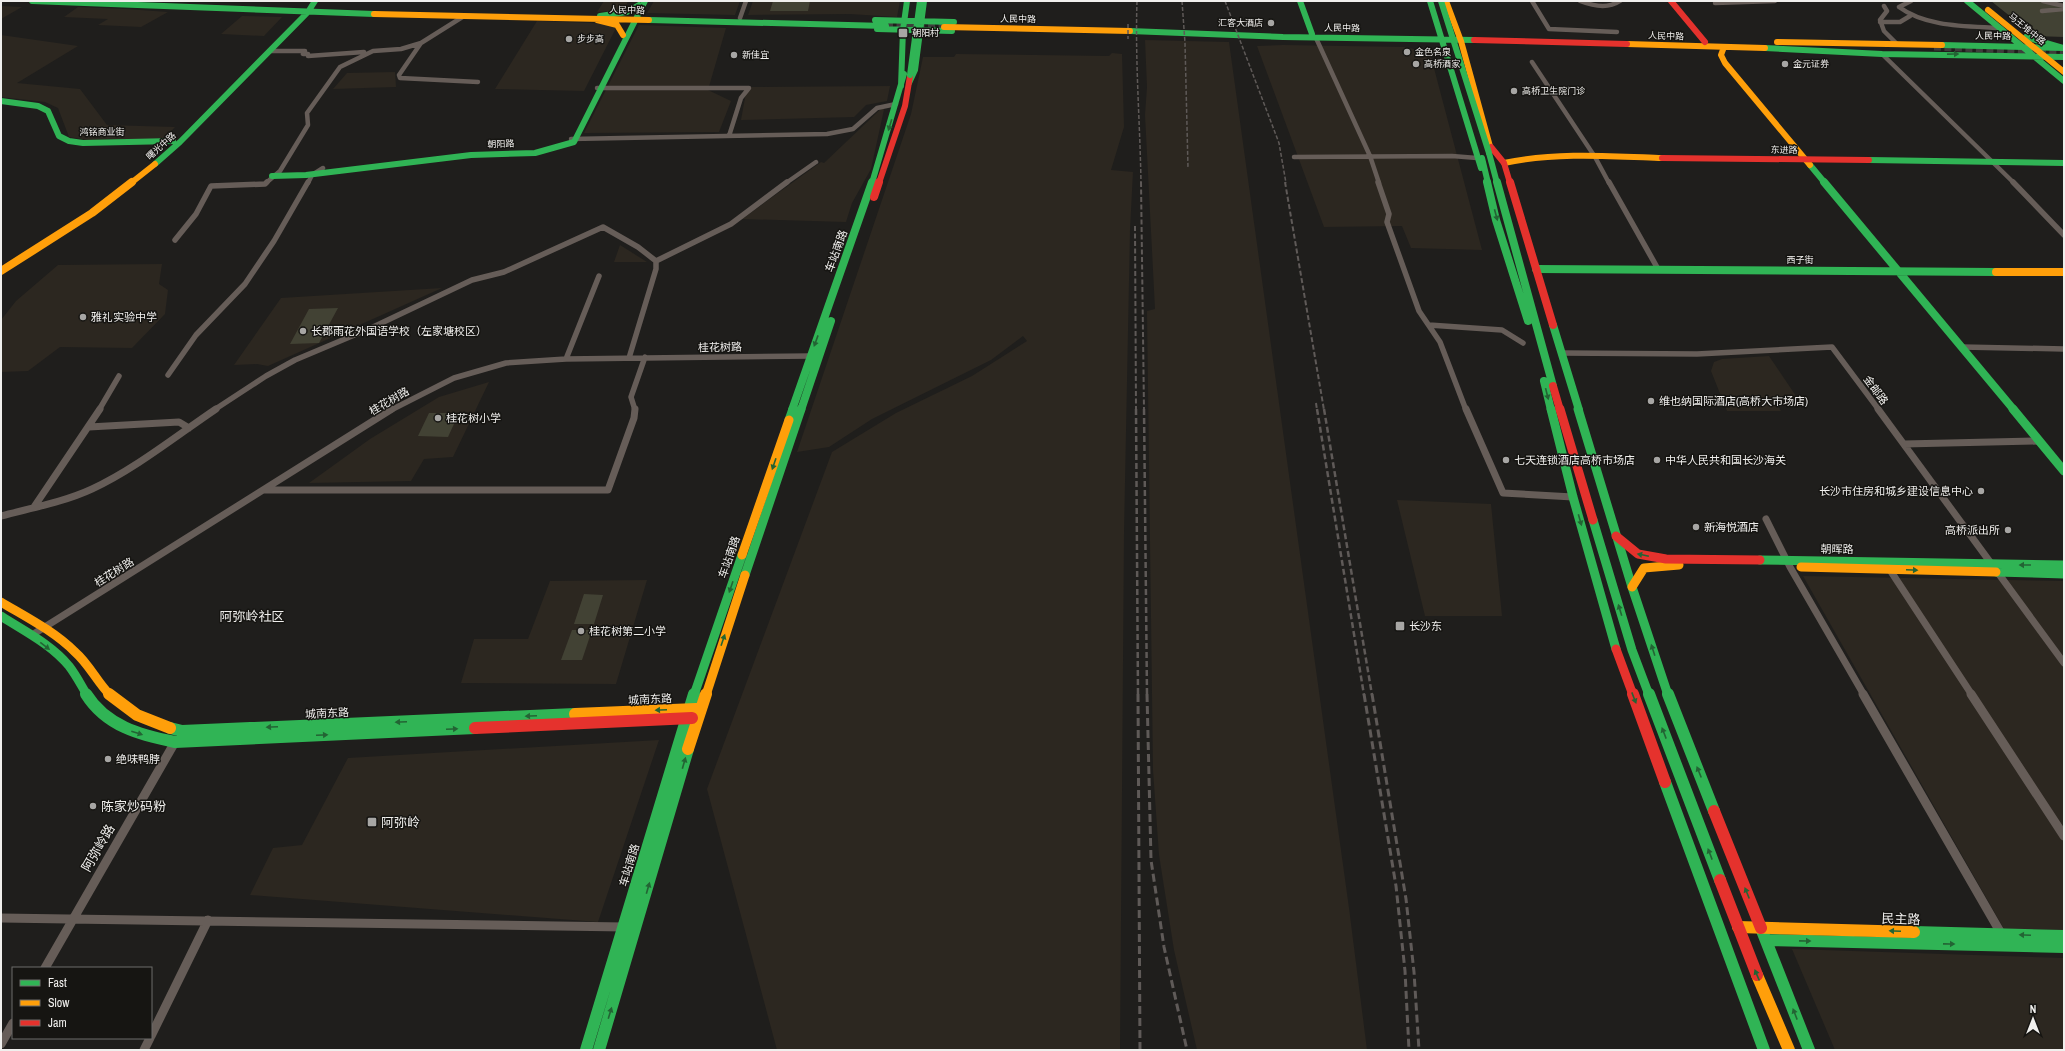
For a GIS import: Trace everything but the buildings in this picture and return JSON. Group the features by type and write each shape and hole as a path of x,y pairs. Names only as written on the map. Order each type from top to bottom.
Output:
{"main road":[{"name":"人民中路","path":"32,1 308,7 464,16 597,18"},
{"name":"人民中路","path":"128,1 597,18 886,25"},
{"path":"906,79 903,30 907,1"},
{"path":"906,79 914,1"},
{"path":"906,79 920,1"},
{"path":"906,79 915,70 922,26 924,1"},
{"path":"1300,1 1314,36"},
{"path":"1430,1 1442,39 1485,153 1504,163 1616,536 1664,685 1809,1050"},
{"path":"1436,1 1485,153"},
{"path":"1441,1 1459,54 1485,153"},
{"path":"1446,1 1460,39 1508,261 1536,347 1573,497 1616,649 1764,1050"},
{"path":"1671,1 1705,42"},
{"name":"马王堆中路","path":"1967,1 2022,47"},
{"name":"马王堆中路","path":"1977,1 2018,34 2064,81"},
{"path":"597,18 627,12 641,2"},
{"path":"573,139 634,19 641,2"},
{"name":"曙光中路","path":"1,272 92,213 142,176 180,142 269,51 308,7"},
{"name":"曙光中路","path":"1,264 83,212 133,175 173,141 308,7"},
{"path":"597,18 618,25 622,28 623,35"},
{"path":"716,21 740,18 904,20 922,26"},
{"path":"599,88 623,35 634,19"},
{"path":"716,21 903,30 922,26 1081,24 1139,30"},
{"name":"人民中路","path":"944,26 1442,39 1705,42 1727,44 1821,41 2022,47 2045,56 2064,51"},
{"path":"2018,34 2064,51"},
{"name":"人民中路","path":"1460,39 1936,49 1739,47"},
{"name":"人民中路","path":"1727,44 1739,47 1882,54 1992,55 2064,51"},
{"path":"1727,44 1721,55 1726,63 2064,471"},
{"path":"1986,46 1994,48 1998,51 1996,54 1992,55"},
{"name":"马王堆中路","path":"2045,56 2064,72"},
{"name":"车站南路","path":"586,1050 686,718 870,188 896,104 906,79"},
{"name":"车站南路","path":"599,1050 700,708 820,356 857,239 881,179 905,106 906,79"},
{"name":"鸿铭商业街","path":"1,101 38,106 48,111 60,136 69,141 84,143 173,141"},
{"name":"朝阳路","path":"280,171 323,168 459,152 540,148 573,139"},
{"name":"朝阳路","path":"272,176 312,175 471,155 535,153 574,142 573,139"},
{"name":"东进路","path":"1504,163 1522,158 1549,156 2064,163"},
{"path":"1490,178 1632,650 1738,927 1789,1050"},
{"name":"西子街","path":"1536,269 2064,272"},
{"name":"朝晖路","path":"1616,536 1638,554 1666,559 1788,563 1890,570 2064,574"},
{"name":"朝晖路","path":"1632,587 1644,568 1672,565 1788,563 2064,565"},
{"name":"城南东路","path":"1,602 43,627 73,649 108,698 118,706 138,718 182,731 700,708"},
{"name":"城南东路","path":"1,616 32,635 70,667 91,702 105,716 131,731 175,742 697,718"},
{"name":"民主路","path":"1738,927 2064,936"},
{"name":"民主路","path":"1766,940 2064,947"}],"street":[{"path":"740,18 746,1"},
{"path":"1532,1 1550,29 1617,32"},
{"path":"1580,1 1607,6 1616,4 1620,1"},
{"path":"1715,4 1775,1"},
{"path":"1912,1 1899,7 1910,16 1948,23 1998,28"},
{"path":"2042,1 2064,7"},
{"path":"1884,6 1887,11 1882,15 1880,22 1884,31 1897,44"},
{"path":"2042,11 2064,7"},
{"path":"269,51 305,52 304,54 308,54 308,56 401,49 421,43 464,16"},
{"path":"1880,22 1897,22 1910,16"},
{"path":"1314,36 1370,156 1389,214 1387,222 1419,311 1440,342 1457,390 1503,492 1573,497"},
{"path":"421,43 399,75 400,78 478,82"},
{"path":"175,240 196,214 211,186 265,184 272,176 280,171 308,125 307,112 340,68 373,51"},
{"path":"1882,54 1994,162 2064,235"},
{"path":"1532,62 1595,157 1658,269"},
{"path":"599,88 749,88 741,98 729,136"},
{"path":"573,139 833,133 853,129 877,108 896,104"},
{"path":"1294,157 1452,156 1485,153"},
{"path":"656,261 731,224 772,192 816,162"},
{"path":"168,375 196,335 245,284 274,241 312,175 323,168"},
{"path":"1,516 59,501 92,489 128,468 266,376 295,360 372,328 472,280 504,272 603,227 638,247 656,261"},
{"path":"629,358 656,269 656,261"},
{"path":"566,359 599,276"},
{"path":"1429,324 1502,330 1523,343"},
{"name":"金邮路","path":"1561,353 1697,354 1832,346 1990,564 2064,663"},
{"path":"1962,347 2064,349"},
{"name":"桂花树路","path":"32,635 401,404 454,378 506,363 566,359 811,356"},
{"path":"264,490 608,490 634,418 635,409 631,397 645,357"},
{"path":"34,507 89,427 119,376"},
{"path":"89,427 178,422 189,428"},
{"path":"1904,444 2039,441"},
{"path":"1766,519 1788,563 2002,934"},
{"path":"1890,570 2064,836"},
{"name":"阿弥岭路","path":"46,967 175,742"},
{"path":"1,918 636,927"},
{"path":"152,1033 208,920"},
{"path":"1,1044 12,1025"},
{"path":"144,1050 149,1039"}],"shaded area":[{"path":"604,1 628,1 624,10 597,12"},
{"path":"654,1 740,1 735,15 647,13"},
{"path":"753,1 900,1 897,17 850,14 748,15"},
{"path":"1,6 22,7 1,19"},
{"path":"78,7 168,12 141,27 98,25 108,19 64,17"},
{"path":"242,16 282,17 264,36 221,34"},
{"path":"537,21 618,24 584,91 495,89"},
{"path":"639,25 726,28 708,90 731,101 719,132 584,133"},
{"path":"1,35 78,46 17,83 80,89 107,125 175,127 163,140 88,140 69,137 58,108 45,102 1,97"},
{"path":"1145,40 1229,42 1349,908 1367,1050 1197,1050 1174,950 1159,855 1153,770 1147,311 1155,309 1145,115 1147,87"},
{"path":"1257,46 1406,47 1430,53 1482,250 1411,248 1402,226 1324,227"},
{"path":"1112,53 1122,54 1124,127 1111,170 1133,172 1130,230 1124,533 1120,1050 777,1050 707,789 832,452 896,413 972,376 1027,341 1023,336 991,360 872,419 829,447 797,452 911,114 923,57 954,57 956,54 1109,56"},
{"path":"395,72 396,87 333,89 347,73"},
{"path":"890,86 887,101 866,105 854,117 741,120 747,87"},
{"path":"885,105 871,169 852,203 846,222 742,219 821,162 824,163"},
{"path":"620,245 647,262 614,262"},
{"name":"雅礼实验中学","path":"162,264 159,284 168,290 165,314 132,348 60,347 28,371 1,372 1,320 16,301 58,265"},
{"name":"长郡雨花外国语学校（左家塘校区）","path":"442,288 268,366 257,364 234,365 281,298"},
{"path":"1769,356 1796,396 1772,396 1781,411 1727,411 1711,371 1714,362 1722,359"},
{"name":"桂花树小学","path":"489,382 453,457 424,459 411,481 309,483 370,439 439,397"},
{"path":"1397,500 1491,504 1502,616 1425,616"},
{"path":"1803,576 2064,581 2064,930 2004,929"},
{"name":"桂花树第二小学","path":"647,580 616,684 461,683 474,639 528,639 550,581"},
{"path":"659,740 598,922 250,895 273,848 302,845 348,758"},
{"path":"1792,949 2064,958 2064,1050 1835,1050"}],"green space":[{"path":"773,1 810,1 808,11 770,11"},
{"path":"1991,1 2042,1 2064,7 2064,37 2035,36"},
{"path":"338,308 319,343 290,344 309,309"},
{"path":"429,413 459,413 448,437 418,436"},
{"path":"584,594 603,595 594,624 574,624"},
{"path":"572,630 592,630 582,660 561,660"}],"tunnel":[{"path":"886,26 944,27"},
{"path":"1934,47 2064,52"}],"railway":[{"path":"1137,1 1137,69 1141,183"},
{"path":"1182,1 1185,43 1188,168"},
{"path":"1225,1 1279,143 1286,183"},
{"path":"1128,24 1128,39"},
{"path":"1141,182 1144,410"},
{"path":"1285,182 1324,410"},
{"path":"1135,226 1136,410"},
{"path":"1316,403 1317,410"},
{"path":"1136,409 1138,695"},
{"path":"1144,409 1147,695"},
{"path":"1317,409 1364,695"},
{"path":"1324,409 1372,695"},
{"path":"1138,694 1140,1050"},
{"path":"1147,694 1151,860 1164,947 1187,1050"},
{"path":"1364,694 1396,886 1405,971 1409,1050"},
{"path":"1372,694 1406,899 1414,972 1419,1050"}],"traffic: fast":[{"path":"32,1 374,14"},
{"path":"155,164 180,142 308,12 315,1"},
{"path":"272,176 306,175 471,155 535,153 574,142 645,1"},
{"path":"901,86 903,30 907,1"},
{"path":"910,75 920,1"},
{"path":"909,83 915,70 924,1"},
{"path":"1300,1 1312,34"},
{"path":"1430,1 1481,168"},
{"path":"1441,1 1489,153"},
{"path":"1967,1 2064,81"},
{"path":"600,16 627,12 639,5"},
{"path":"649,20 886,26"},
{"path":"875,20 954,22"},
{"path":"877,29 952,31"},
{"path":"1130,31 1283,37 1474,40"},
{"path":"2026,37 2063,48"},
{"path":"1942,45 2064,48"},
{"path":"1765,48 1882,54 2064,57"},
{"path":"789,420 870,188 904,74"},
{"path":"1,101 38,106 48,111 59,136 69,141 83,143 173,141"},
{"path":"1489,153 1553,386"},
{"path":"1482,158 1496,220 1528,321"},
{"path":"1869,160 2064,163"},
{"path":"1810,165 2064,471"},
{"path":"1536,269 1996,272"},
{"path":"745,575 831,321"},
{"path":"1553,325 1632,587 1664,685 1714,811"},
{"path":"1544,381 1573,497 1616,649"},
{"path":"1593,520 1632,650 1720,880"},
{"path":"586,1050 689,709 742,555"},
{"path":"1760,560 2064,565"},
{"path":"1996,572 2064,574"},
{"path":"1,616 34,637 58,655 73,672 85,693 100,712 118,725 152,737 175,742 475,728"},
{"path":"170,728 182,731 575,714"},
{"path":"599,1050 688,749"},
{"path":"1665,782 1764,1050"},
{"path":"1761,928 1809,1050"},
{"path":"1914,932 2064,936"},
{"path":"1766,940 2064,947"}],"traffic: slow":[{"path":"1446,1 1461,41 1491,150"},
{"path":"1988,10 2064,72"},
{"path":"374,14 649,20"},
{"path":"597,20 617,25 623,35"},
{"path":"944,27 1130,31"},
{"path":"1777,42 1942,45"},
{"path":"1627,44 1765,48"},
{"path":"1724,47 1721,55 1725,63 1810,165"},
{"path":"1504,163 1522,159 1561,155 1662,158"},
{"path":"1,271 92,213 155,164"},
{"path":"1996,272 2064,272"},
{"path":"742,555 789,420"},
{"path":"1632,587 1644,568 1679,565"},
{"path":"1801,567 1996,572"},
{"path":"688,749 745,575"},
{"path":"1,602 49,631 67,644 81,657 92,675 103,688 128,710 147,720 170,728"},
{"path":"575,714 696,709"},
{"path":"1738,927 1914,932"},
{"path":"1757,975 1789,1050"}],"traffic: jam":[{"path":"1671,1 1705,42"},
{"path":"1474,40 1627,44"},
{"path":"874,197 905,106 910,76"},
{"path":"1491,147 1504,163 1553,325"},
{"path":"1662,158 1869,160"},
{"path":"1553,386 1593,520"},
{"path":"1616,536 1638,554 1666,559 1760,560"},
{"path":"1616,649 1665,782"},
{"path":"475,728 692,718"},
{"path":"1714,811 1761,928"},
{"path":"1720,880 1757,975"}],"place":[{"name":"汇客大酒店","path":"1271,23"},
{"name":"朝阳村","path":"903,33"},
{"name":"步步高","path":"569,39"},
{"name":"金色名泉","path":"1407,52"},
{"name":"新佳宜","path":"734,55"},
{"name":"高桥酒家","path":"1416,64"},
{"name":"金元证券","path":"1785,64"},
{"name":"高桥卫生院门诊","path":"1514,91"},
{"name":"雅礼实验中学","path":"83,317"},
{"name":"长郡雨花外国语学校（左家塘校区）","path":"303,331"},
{"name":"维也纳国际酒店(高桥大市场店)","path":"1651,401"},
{"name":"桂花树小学","path":"438,418"},
{"name":"七天连锁酒店高桥市场店","path":"1506,460"},
{"name":"中华人民共和国长沙海关","path":"1657,460"},
{"name":"长沙市住房和城乡建设信息中心","path":"1981,491"},
{"name":"新海悦酒店","path":"1696,527"},
{"name":"高桥派出所","path":"2008,530"},
{"name":"长沙东","path":"1400,626"},
{"name":"桂花树第二小学","path":"581,631"},
{"name":"绝味鸭脖","path":"108,759"},
{"name":"陈家炒码粉","path":"93,806"},
{"name":"阿弥岭","path":"372,822"}],"district":[{"name":"阿弥岭社区","path":"252,616"}]}
